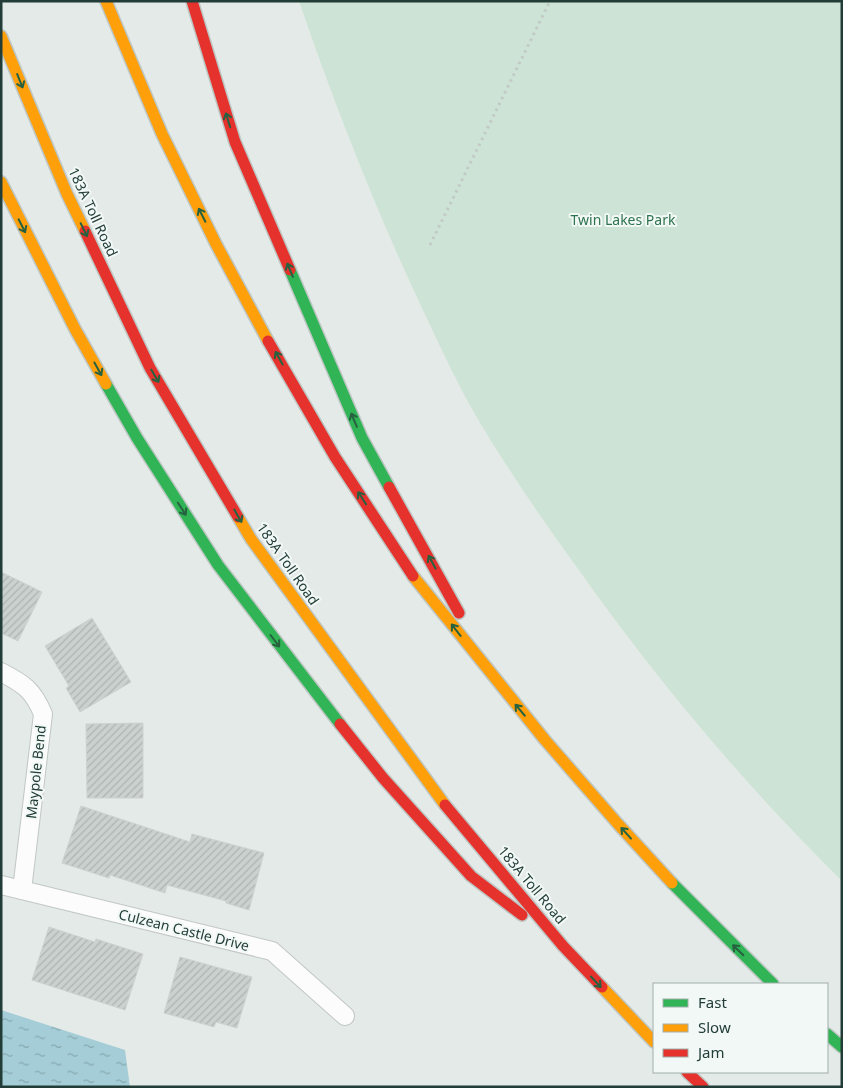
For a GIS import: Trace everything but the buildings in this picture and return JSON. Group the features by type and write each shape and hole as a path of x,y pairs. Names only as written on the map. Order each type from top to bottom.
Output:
{"highway":[{"path":"106,1 161,132 238,285 321,435 403,561 497,682 627,834 724,936 772,983"},
{"path":"192,1 235,142 362,438 497,682"},
{"name":"183A Toll Road","path":"1,36 67,194 150,368 251,539 439,798 563,946 653,1041"},
{"path":"1,182 76,330 132,430 218,566 304,679 377,770 471,876 563,946"},
{"path":"828,1035 842,1047"},
{"path":"688,1073 703,1087"}],"street":[{"name":"Maypole Bend","path":"1,672 18,681 35,696 43,714 22,890"},
{"name":"Culzean Castle Drive","path":"1,885 272,951 345,1016"}],"path":[{"path":"430,245 550,1"}],"green space":[{"name":"Twin Lakes Park","path":"299,1 842,1 842,881 738,771 641,654 567,554 488,436 448,362 388,233 341,118"}],"water":[{"path":"1,1010 125,1050 130,1087 1,1087"}],"traffic: fast":[{"path":"290,270 362,438 389,487"},
{"path":"106,384 137,438 218,565 340,724"},
{"path":"672,883 772,983"},
{"path":"828,1035 842,1047"}],"traffic: slow":[{"path":"106,1 162,134 216,244 268,341"},
{"path":"1,36 67,194 85,231"},
{"path":"1,182 75,329 106,384"},
{"path":"238,517 251,539 445,805"},
{"path":"413,576 545,740 672,883"},
{"path":"602,987 653,1041"}],"traffic: jam":[{"path":"192,1 235,142 290,270"},
{"path":"85,231 150,368 238,517"},
{"path":"268,341 335,457 413,576"},
{"path":"389,487 459,613"},
{"path":"340,724 383,778 471,876 522,915"},
{"path":"445,805 563,946 602,987"},
{"path":"688,1073 703,1087"}]}
